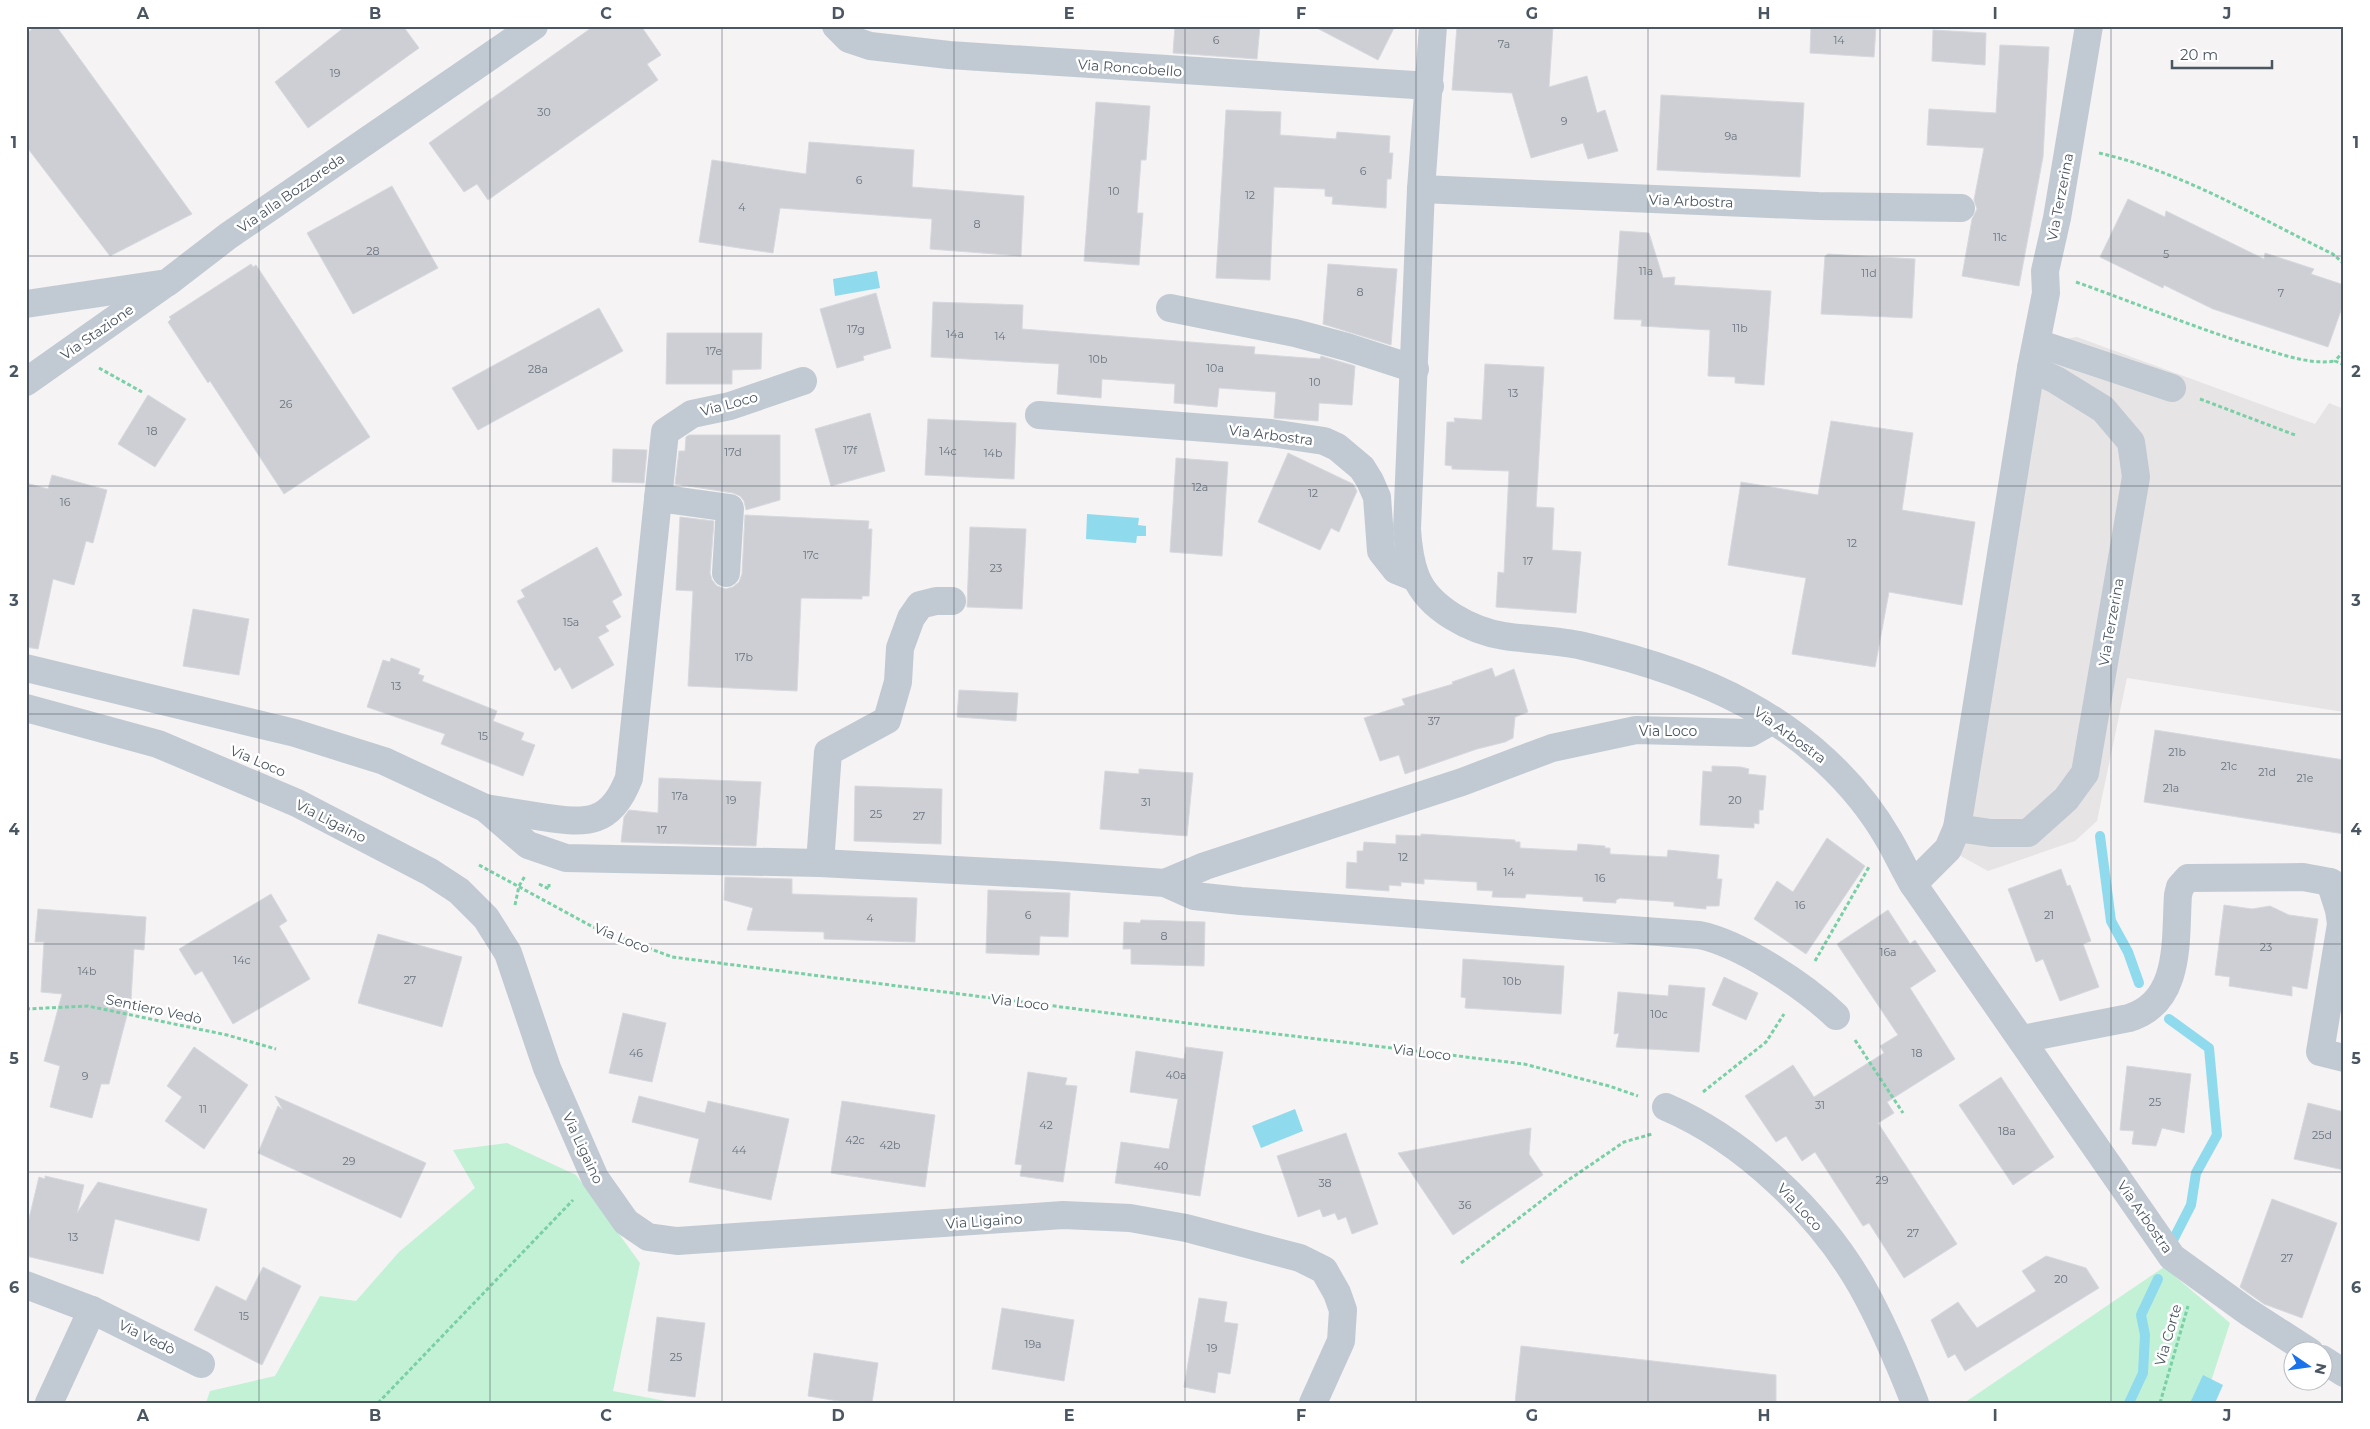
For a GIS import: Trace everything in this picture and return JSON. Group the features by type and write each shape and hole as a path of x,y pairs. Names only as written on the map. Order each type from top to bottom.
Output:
{"street":[{"name":"Via alla Bozzoreda","path":"26,304 167,283 228,236 534,26"},
{"name":"Via Roncobello","path":"836,26 848,38 870,46 949,55 1430,86"},
{"name":"Via Arbostra","path":"1433,26 1421,189 1407,529 1408,550 1416,578 1430,599 1473,627 1502,636 1580,645 1648,663 1707,686 1746,704 1773,720 1815,751 1835,770 1865,805 1887,836 1913,884 2172,1257 2248,1312 2294,1342"},
{"name":"Via Terzerina","path":"1913,884 1948,849 1957,828 2034,355 2046,293 2045,271 2069,146 2089,26"},
{"name":"Via Arbostra","path":"1421,189 1818,206 1961,208"},
{"name":"Via Stazione","path":"26,382 167,283"},
{"path":"1170,308 1295,333 1347,347 1415,369"},
{"name":"Via Terzerina","path":"1957,828 1991,834 2028,833 2066,799 2085,773 2136,477 2131,442 2103,409 2056,380 2034,355"},
{"path":"2034,355 2172,388"},
{"name":"Via Loco","path":"485,808 572,822 594,820 613,807 621,797 629,778 665,432 692,414 730,406 803,380"},
{"name":"Via Arbostra","path":"1039,415 1271,433 1324,442 1337,447 1362,468 1370,481 1377,497 1381,551 1388,563 1396,570 1416,578"},
{"path":"658,498 730,508 726,573"},
{"path":"820,863 828,752 887,720 898,682 900,648 911,618 920,605 936,601 952,601"},
{"name":"Via Loco","path":"26,668 295,733 384,761 485,808 528,845 566,858 820,863 1165,883 1194,896 1699,935 1724,942 1800,986 1836,1016"},
{"name":"Via Ligaino","path":"26,708 158,744 296,803 430,872 459,891 486,918 508,953 547,1068 595,1178 626,1222 648,1237 677,1241 1063,1215 1130,1218 1186,1228 1300,1258 1324,1270 1337,1293 1343,1310 1341,1341 1313,1403"},
{"name":"Via Loco","path":"1165,883 1204,866 1462,782 1552,748 1636,730 1750,733 1773,720"},
{"path":"2022,1039 2129,1018 2136,1016 2150,1006 2166,987 2172,972 2178,895 2180,887 2188,878 2303,877 2337,885 2341,924 2320,1052 2344,1058"},
{"name":"Via Loco","path":"1672,1110 1752,1160 1817,1224 1860,1283 1883,1326 1914,1403"},
{"name":"Via Vedò","path":"26,1285 92,1310 201,1364"},
{"path":"49,1403 92,1310"},
{"path":"2332,1365 2344,1373"}],"path":[{"path":"2069,146 2146,165 2208,192 2332,254 2344,264"},
{"path":"2045,271 2237,341 2285,356 2325,363 2335,362 2344,365"},
{"path":"2335,362 2344,351"},
{"path":"70,352 142,392"},
{"path":"2172,388 2295,435"},
{"path":"1672,1110 1766,1042 1887,836"},
{"path":"486,918 498,904 514,908 519,886 525,876 549,889 554,854"},
{"name":"Via Loco","path":"476,864 593,927 672,958 1524,1064 1609,1086 1672,1110"},
{"name":"Sentiero Vedò","path":"26,1009 88,1006 227,1035 276,1049"},
{"path":"1836,1016 1847,1028 1903,1113"},
{"path":"1461,1263 1567,1181 1624,1142"},
{"path":"378,1403 595,1178"},
{"name":"Via Corte","path":"2160,1403 2198,1274"}],"shaded area":[{"path":"2077,337 2315,424 2329,403 2344,409 2344,712 2127,678 2097,821 2075,841 1988,871 1948,849 2037,343"}],"green space":[{"path":"507,1143 576,1175 640,1263 613,1391 676,1403 206,1403 210,1391 275,1376 320,1296 356,1301 399,1252 475,1188 453,1150"},
{"path":"2164,1267 2230,1323 2204,1403 1964,1403"}],"water":[{"path":"877,271 880,288 835,296 833,279"},
{"path":"1087,514 1139,518 1138,525 1146,526 1146,536 1137,536 1136,543 1086,539"},
{"path":"1295,1109 1303,1131 1261,1148 1252,1126"},
{"path":"2203,1375 2223,1385 2215,1403 2190,1403"}],"building":[{"path":"36,26 56,26 192,214 110,256 26,146 26,34"},
{"path":"346,26 403,26 419,48 308,128 275,82"},
{"path":"594,26 641,26 661,55 647,64 658,80 488,200 477,184 464,192 429,143"},
{"path":"1175,26 1260,26 1257,59 1173,53"},
{"path":"1313,26 1395,26 1378,60"},
{"path":"1457,26 1553,26 1549,87 1587,76 1597,113 1605,110 1618,151 1588,159 1583,143 1531,158 1512,93 1452,90"},
{"path":"1811,26 1876,26 1874,57 1810,53"},
{"path":"1933,30 1986,33 1985,65 1932,61"},
{"path":"2000,45 2049,47 2043,157 2019,286 1962,276 1972,219 1977,209 1974,200 1984,148 1927,145 1929,109 1996,113"},
{"path":"1661,95 1804,103 1800,177 1657,170"},
{"path":"1096,102 1150,106 1146,160 1141,160 1137,213 1143,213 1139,265 1084,261"},
{"path":"1226,110 1281,112 1280,135 1336,139 1337,132 1390,136 1389,153 1393,153 1391,179 1387,179 1386,208 1332,204 1333,197 1325,196 1325,189 1274,187 1270,280 1216,278"},
{"path":"809,142 914,150 912,187 1024,196 1021,256 930,249 932,219 780,208 773,253 699,242 712,160 806,174"},
{"path":"392,186 438,268 353,314 307,233"},
{"path":"2128,199 2165,217 2166,211 2264,259 2265,253 2314,269 2311,274 2344,285 2344,302 2328,347 2213,309 2164,285 2163,288 2100,257"},
{"path":"1620,231 1649,233 1663,278 1675,277 1674,285 1771,291 1764,385 1735,383 1735,377 1708,376 1710,330 1641,326 1642,320 1614,319"},
{"path":"1828,254 1915,259 1912,318 1821,314 1825,256"},
{"path":"251,264 253,267 256,265 370,437 284,494 210,381 208,383 168,322 171,319 169,317"},
{"path":"1328,264 1397,269 1391,345 1323,324"},
{"path":"876,293 891,348 863,356 864,360 837,368 820,309"},
{"path":"933,302 1023,305 1022,329 1255,347 1254,354 1320,359 1321,356 1355,366 1352,405 1319,403 1318,421 1274,418 1276,392 1219,388 1217,407 1174,403 1175,384 1102,379 1101,398 1057,394 1059,364 931,357"},
{"path":"599,308 623,351 478,430 452,388"},
{"path":"667,333 762,333 761,369 732,370 732,384 666,384"},
{"path":"1485,364 1544,367 1536,507 1554,508 1552,550 1581,552 1576,613 1496,607 1498,572 1504,573 1509,471 1452,469 1452,466 1445,465 1447,422 1455,422 1454,418 1482,420"},
{"path":"148,395 186,419 155,467 118,444"},
{"path":"870,413 885,471 831,486 815,429"},
{"path":"928,419 1016,423 1014,479 925,475"},
{"path":"1831,421 1913,433 1902,510 1975,522 1962,605 1889,592 1875,667 1792,654 1806,578 1728,565 1741,482 1818,495"},
{"path":"689,435 780,435 780,500 746,510 744,501 740,496 733,493 675,484 679,451 685,451 686,437"},
{"path":"613,449 647,450 644,483 612,482"},
{"path":"1288,453 1353,484 1357,491 1339,532 1331,528 1320,550 1258,522"},
{"path":"1176,458 1228,462 1222,556 1170,552"},
{"path":"52,475 107,490 93,543 86,541 74,585 53,579 38,649 26,647 26,483 48,489"},
{"path":"745,515 869,521 868,529 872,529 869,596 862,596 862,599 801,598 797,691 688,686 693,591 676,590 680,517 714,521 710,573 712,580 717,586 726,589 733,587 739,582 742,574"},
{"path":"970,527 1026,529 1022,609 967,607"},
{"path":"597,547 622,595 612,601 621,617 605,626 609,631 598,637 614,665 572,689 560,667 555,671 517,601 525,597 521,590"},
{"path":"193,609 249,619 239,675 183,666"},
{"path":"391,658 420,669 418,674 424,676 422,681 497,711 493,721 524,733 521,740 535,745 523,776 441,744 445,734 367,707 383,660 390,662"},
{"path":"1492,668 1495,677 1514,669 1528,712 1515,717 1513,738 1405,774 1399,755 1380,761 1364,718 1405,705 1402,699 1453,684 1452,682"},
{"path":"959,690 1018,693 1016,721 957,717"},
{"path":"2155,730 2344,760 2344,834 2144,802"},
{"path":"1712,766 1741,767 1749,769 1748,774 1766,776 1763,810 1759,810 1759,824 1754,823 1754,828 1700,825 1703,771 1712,772"},
{"path":"1139,769 1193,773 1187,836 1100,829 1105,771 1139,774"},
{"path":"659,778 761,782 756,846 621,842 624,817 629,810 658,813"},
{"path":"855,786 942,789 941,844 854,841"},
{"path":"1421,834 1515,840 1515,842 1520,842 1520,848 1577,851 1578,844 1605,846 1605,848 1610,848 1610,854 1667,857 1668,850 1719,855 1717,879 1722,879 1719,906 1706,906 1706,909 1674,906 1674,902 1620,898 1616,900 1616,903 1583,901 1583,897 1530,894 1526,894 1525,898 1492,897 1493,891 1477,890 1477,882 1424,879 1424,884 1401,882 1401,886 1389,885 1389,891 1346,888 1347,862 1357,863 1357,851 1363,851 1364,842 1396,844 1396,835 1421,836"},
{"path":"1827,838 1865,866 1806,954 1754,919 1777,881 1793,892"},
{"path":"2061,869 2067,886 2070,885 2091,941 2083,944 2099,987 2060,1001 2043,959 2036,962 2008,889"},
{"path":"725,877 792,879 792,894 917,898 915,942 824,939 824,932 747,930 753,908 724,900"},
{"path":"988,890 1070,893 1068,937 1040,936 1039,955 986,953"},
{"path":"271,894 287,921 279,926 310,979 233,1024 202,971 195,975 179,949"},
{"path":"2224,905 2252,909 2270,906 2289,915 2318,919 2307,989 2292,986 2292,996 2229,986 2230,977 2215,975"},
{"path":"38,909 146,917 144,950 134,949 131,1000 109,1084 101,1084 92,1118 50,1107 60,1066 44,1061 62,994 41,992 44,942 35,942"},
{"path":"1888,910 1910,944 1915,940 1936,971 1910,988 1955,1059 1887,1102 1894,1113 1878,1123 1957,1244 1904,1278 1869,1223 1863,1226 1815,1152 1802,1161 1786,1136 1776,1142 1745,1096 1793,1065 1814,1097 1884,1053 1880,1046 1898,1035 1837,944"},
{"path":"1141,920 1205,922 1204,966 1131,964 1131,949 1123,949 1124,922 1140,923"},
{"path":"378,934 462,957 442,1027 358,1003"},
{"path":"1463,959 1564,966 1561,1014 1465,1008 1466,998 1461,997"},
{"path":"1724,977 1758,993 1746,1020 1712,1005"},
{"path":"1669,985 1705,988 1699,1052 1616,1047 1619,1033 1614,1034 1618,992 1668,996"},
{"path":"623,1013 666,1023 652,1082 609,1073"},
{"path":"194,1047 248,1085 204,1149 165,1121 182,1097 167,1086"},
{"path":"1186,1047 1223,1052 1200,1196 1115,1183 1121,1142 1169,1149 1178,1099 1130,1092 1136,1051 1184,1059"},
{"path":"2127,1066 2191,1074 2184,1133 2162,1128 2156,1146 2132,1144 2134,1131 2120,1130"},
{"path":"1028,1072 1067,1078 1065,1085 1077,1086 1063,1182 1020,1176 1022,1165 1015,1164"},
{"path":"2001,1077 2054,1157 2013,1185 1959,1105"},
{"path":"275,1096 426,1163 401,1218 258,1153 278,1106 283,1110"},
{"path":"639,1096 705,1113 708,1101 789,1119 771,1200 689,1182 699,1139 632,1122"},
{"path":"842,1101 935,1115 925,1187 831,1173"},
{"path":"2308,1103 2344,1112 2344,1170 2294,1159"},
{"path":"1531,1128 1529,1154 1543,1175 1453,1235 1398,1153"},
{"path":"1346,1133 1378,1224 1352,1234 1346,1217 1338,1220 1335,1213 1323,1217 1320,1209 1298,1217 1277,1156"},
{"path":"45,1176 84,1185 77,1213 98,1182 207,1209 199,1241 115,1219 103,1274 26,1256 26,1231 39,1177 45,1179"},
{"path":"2272,1199 2337,1223 2302,1318 2264,1304 2240,1287"},
{"path":"2046,1256 2086,1268 2099,1288 1965,1371 1955,1354 1948,1358 1931,1320 1958,1302 1977,1328 2036,1291 2022,1271"},
{"path":"263,1267 301,1286 262,1365 194,1330 216,1286 246,1301"},
{"path":"1199,1298 1227,1302 1224,1322 1238,1324 1230,1374 1218,1372 1215,1393 1184,1387"},
{"path":"1002,1308 1074,1320 1064,1381 992,1369"},
{"path":"657,1317 705,1323 695,1397 648,1391"},
{"path":"1521,1346 1776,1375 1776,1403 1515,1403"},
{"path":"814,1353 878,1363 872,1403 850,1403 808,1396"}],"waterway":[{"path":"2100,836 2111,921 2128,952 2139,983"},
{"path":"2169,1019 2209,1048 2217,1135 2196,1173 2191,1205 2170,1246"},
{"path":"2129,1403 2143,1373 2145,1335 2141,1315 2158,1279"}]}
